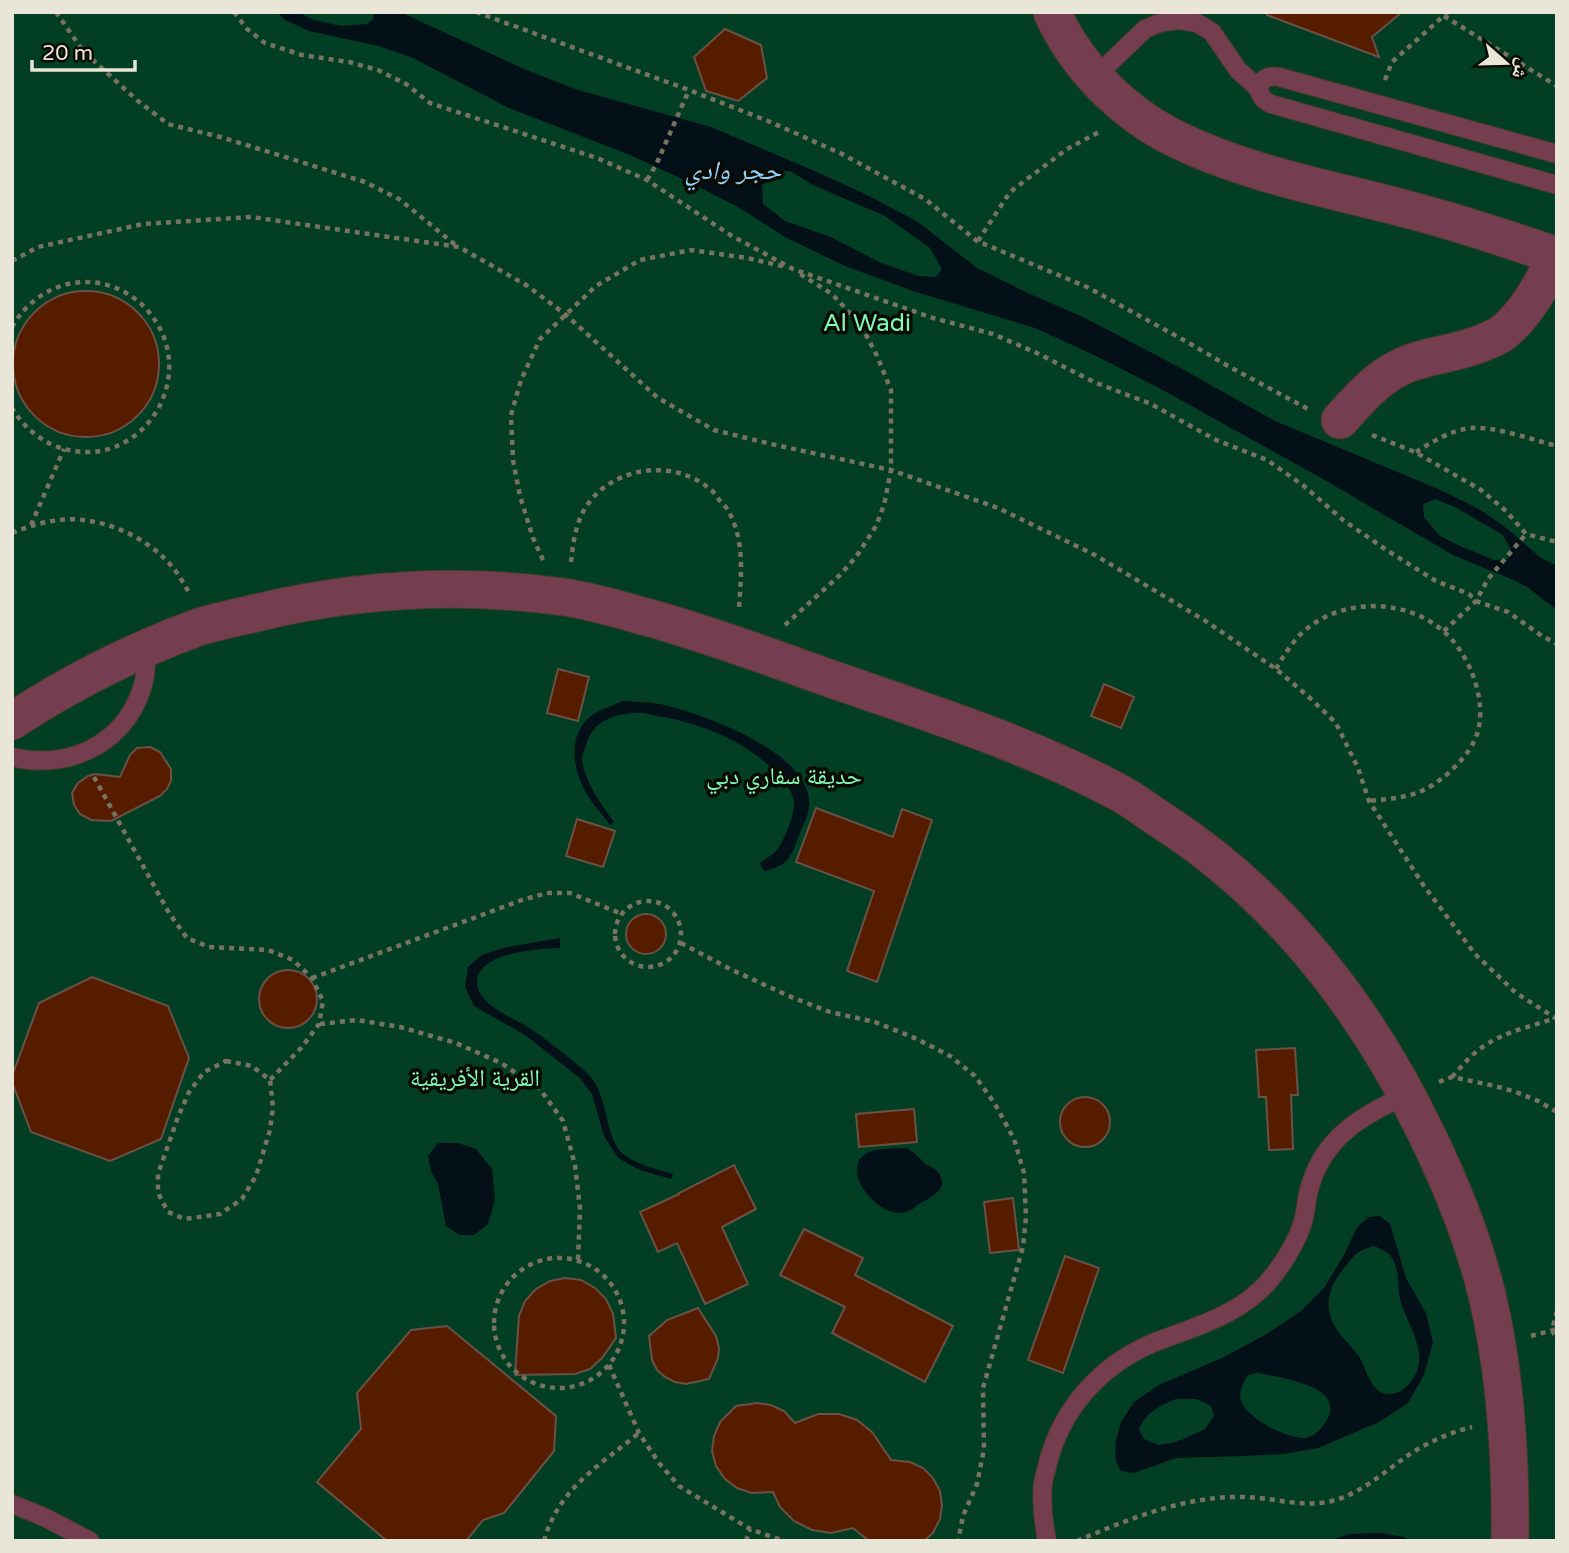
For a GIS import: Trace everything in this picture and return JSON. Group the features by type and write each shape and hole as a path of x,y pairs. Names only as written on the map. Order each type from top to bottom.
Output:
{"street":[{"path":"1052,12 1075,53 1095,77 1134,113 1174,138 1218,157 1265,172 1485,231 1557,256 1524,311 1501,334 1469,349 1410,363 1383,376 1340,420"},
{"path":"12,721 44,700 109,665 201,626 281,607 352,596 424,591 496,591 568,598 631,613 746,649 983,732 1120,793 1183,834 1242,881 1295,933 1343,991 1408,1094 1448,1177 1470,1236 1487,1296 1507,1420 1510,1541"}],"lane":[{"path":"1095,77 1145,29 1162,22 1179,20 1197,23 1212,32 1238,70 1259,89 1265,101 1271,104 1557,185"},
{"path":"1259,89 1266,78 1273,76 1557,155"},
{"path":"12,757 30,761 56,761 81,754 104,741 123,723 137,700 145,675 146,648"},
{"path":"1047,1541 1042,1517 1044,1481 1053,1445 1068,1413 1091,1384 1119,1361 1151,1344 1209,1323 1240,1306 1267,1284 1288,1255 1302,1223 1310,1188 1320,1164 1334,1142 1353,1124 1408,1094"},
{"path":"12,1504 90,1541"}],"path":[{"path":"56,12 83,51 168,124 224,138 365,181 399,199 458,247 526,285 565,314 658,398 714,430 891,470 998,508 1095,555 1204,621 1276,669 1336,723 1369,801 1424,886 1475,954 1516,993 1555,1019"},
{"path":"234,12 247,29 265,43 302,55 349,62 378,70 406,84 430,103 597,158 647,180 732,236 832,294 861,325 891,390 891,470 884,505 876,526 840,575 746,649"},
{"path":"476,12 689,90 842,154 925,199 977,241 1087,287 1308,409 1415,452 1481,490 1526,534 1557,542"},
{"path":"1376,104 1392,62 1446,14 1557,86"},
{"path":"647,180 689,90"},
{"path":"977,241 1010,192 1067,149 1134,113"},
{"path":"12,261 38,247 144,224 251,217 458,247"},
{"path":"568,598 546,567 533,538 520,496 513,460 511,415 521,380 540,339 596,286 640,260 691,250 747,258 793,269 933,318 993,334 1096,383 1149,403 1216,440 1267,460 1304,486 1343,520 1388,551 1436,581 1469,594 1476,601 1508,612 1557,644"},
{"path":"12,327 30,303 48,292 66,285 87,282 107,285 126,292 143,304 156,320 165,338 170,358 170,378 155,416 141,431 104,450 84,452 45,442 29,430 12,408"},
{"path":"1415,452 1442,436 1470,428 1489,429 1557,446"},
{"path":"31,525 64,449"},
{"path":"568,598 574,538 584,510 603,488 627,474 657,469 686,474 710,489 729,512 739,540 746,649"},
{"path":"12,533 31,525 61,519 93,522 124,531 151,547 174,569 191,596 201,626"},
{"path":"1444,631 1476,601 1488,579 1526,534"},
{"path":"1276,669 1287,649 1306,630 1329,615 1354,607 1380,606 1406,611 1430,622 1444,631 1467,661 1477,685 1480,712 1478,733 1465,756 1446,776 1424,790 1398,798 1369,801"},
{"path":"81,754 169,913 187,938 209,947 268,950 293,960 312,978 323,1001 319,1024 302,1047 270,1080"},
{"path":"312,978 547,893 570,893 622,914"},
{"path":"644,901 657,902 668,908 677,918 681,943 665,963 653,968 640,967 628,961 615,939 616,926 622,914 631,905 644,901"},
{"path":"681,943 791,997 830,1012 875,1022 950,1056 975,1076 995,1104 1014,1139 1024,1173 1026,1217 1023,1247 983,1388 984,1449 977,1484 963,1516 958,1541"},
{"path":"1408,1094 1452,1077 1466,1060 1496,1039 1555,1019"},
{"path":"319,1024 357,1020 400,1027 456,1044 501,1063 540,1089 563,1121 575,1165 580,1209 578,1260"},
{"path":"226,1061 252,1066 270,1080 273,1107 270,1130 256,1176 242,1199 220,1214 185,1219 168,1212 158,1193 159,1174 178,1117 189,1093 204,1072 226,1061"},
{"path":"1452,1077 1516,1092 1557,1112"},
{"path":"556,1257 578,1260 600,1272 617,1292 624,1317 621,1343 609,1365 592,1380 572,1387 551,1388 530,1382 512,1369 500,1352 494,1331 495,1309 503,1289 517,1273 535,1261 556,1257"},
{"path":"1557,1311 1554,1329 1557,1340"},
{"path":"1525,1344 1532,1335 1554,1329"},
{"path":"609,1365 639,1433 659,1463 679,1486 750,1529 784,1541"},
{"path":"1077,1541 1171,1505 1247,1497 1326,1502 1358,1492 1416,1450 1451,1432 1507,1420"},
{"path":"544,1541 557,1507 571,1489 639,1433"},
{"path":"746,1541 750,1529"}],"green space":[{"name":"حديقة سفاري دبي","path":"12,12 1557,12 1557,1541 12,1541"}],"water":[{"name":"حجر وادي","path":"277,12 298,12 314,20 341,26 367,24 374,18 373,12 400,12 531,72 578,90 711,127 869,196 918,222 977,268 1083,317 1275,421 1443,491 1479,509 1541,558 1557,566 1557,610 1527,587 1453,555 1323,479 1094,355 1035,328 916,292 845,266 787,238 738,207 691,183 630,155 509,108 413,58 379,46 309,31 285,20","holes":["774,171 790,171 813,185 885,216 930,248 942,269 936,277 918,276 879,262 831,237 785,221 763,204 762,186","1435,499 1455,507 1503,535 1511,550 1508,559 1494,560 1440,536 1424,517 1423,504"]},
{"path":"622,701 660,704 724,725 748,736 789,765 803,781 809,803 795,845 785,862 764,871 760,863 777,850 792,815 793,797 782,780 755,754 726,737 663,717 639,713 619,715 605,720 589,737 582,758 584,768 594,792 614,822 610,825 584,789 574,750 584,723 592,715"},
{"path":"560,938 560,948 511,954 488,964 480,971 477,981 479,991 494,1008 542,1036 586,1072 599,1091 612,1137 623,1154 634,1161 673,1174 671,1179 640,1170 618,1158 604,1136 592,1094 580,1078 525,1035 474,1006 465,987 468,967 482,955 503,948"},
{"path":"438,1143 458,1143 476,1149 492,1169 495,1199 488,1224 474,1235 460,1235 446,1226 438,1184 431,1171 428,1156"},
{"path":"906,1148 936,1170 942,1186 932,1197 911,1210 903,1213 891,1212 880,1206 865,1191 857,1169 863,1156 868,1153"},
{"path":"1380,1216 1390,1224 1406,1278 1426,1313 1433,1342 1424,1375 1408,1403 1379,1422 1318,1448 1283,1454 1176,1458 1134,1473 1121,1471 1116,1461 1115,1444 1121,1422 1134,1402 1159,1385 1224,1357 1265,1335 1301,1311 1324,1288 1357,1227 1369,1217","holes":["1374,1246 1384,1250 1395,1263 1400,1299 1418,1350 1419,1360 1412,1380 1403,1390 1394,1394 1383,1393 1373,1386 1358,1355 1337,1331 1329,1313 1329,1297 1338,1276 1356,1254","1258,1373 1296,1381 1321,1392 1328,1400 1330,1410 1325,1423 1316,1433 1304,1438 1287,1435 1259,1421 1245,1408 1240,1398 1248,1375","1176,1399 1197,1399 1211,1406 1214,1416 1205,1429 1176,1442 1159,1445 1144,1439 1139,1430 1154,1410"]},
{"path":"1380,1533 1404,1537 1410,1541 1329,1541 1349,1534"}],"building":[{"path":"1267,12 1402,12 1372,37 1379,57 1267,15"},
{"path":"725,29 761,45 767,78 738,101 706,91 694,57"},
{"path":"86,291 114,296 138,312 154,336 159,364 154,392 138,416 114,432 86,437 58,432 34,416 18,392 13,364 18,336 34,312 58,296"},
{"path":"558,669 589,677 578,721 547,713"},
{"path":"1104,684 1134,697 1121,728 1091,716"},
{"path":"150,747 160,752 171,769 171,781 160,796 111,821 91,820 80,814 74,805 72,793 78,783 95,774 120,777 130,755 137,748"},
{"path":"816,808 893,837 902,809 932,820 877,982 847,971 874,891 796,862"},
{"path":"577,819 615,831 603,867 566,856"},
{"path":"646,914 660,920 666,934 660,948 646,954 632,948 626,934 632,920"},
{"path":"282,970 294,970 309,978 317,993 317,1005 309,1020 294,1028 282,1028 267,1020 259,1005 259,993 267,978"},
{"path":"92,977 168,1006 189,1058 161,1139 110,1161 31,1132 12,1082 39,1003"},
{"path":"1295,1048 1298,1095 1291,1095 1293,1149 1269,1150 1266,1097 1259,1097 1256,1050"},
{"path":"1085,1097 1103,1104 1110,1122 1103,1140 1085,1147 1067,1140 1060,1122 1067,1104"},
{"path":"914,1109 917,1142 859,1147 856,1114"},
{"path":"734,1165 756,1209 722,1227 748,1284 705,1304 677,1243 658,1252 640,1212"},
{"path":"1013,1198 1019,1250 990,1253 984,1202"},
{"path":"804,1229 863,1258 855,1275 953,1326 925,1382 832,1333 845,1307 780,1275"},
{"path":"1065,1256 1099,1268 1063,1373 1028,1360"},
{"path":"565,1278 581,1280 595,1288 606,1299 613,1314 616,1338 602,1358 590,1369 575,1374 515,1375 519,1316 525,1301 536,1289 550,1281"},
{"path":"698,1308 716,1336 718,1358 709,1379 686,1384 675,1382 657,1370 652,1360 649,1336 667,1320"},
{"path":"447,1326 556,1416 554,1451 504,1513 483,1520 466,1541 387,1541 317,1482 361,1429 357,1393 411,1330"},
{"path":"757,1403 784,1411 795,1423 818,1414 839,1414 857,1420 872,1432 891,1460 910,1462 923,1468 940,1491 940,1519 933,1533 924,1541 869,1541 853,1528 831,1533 812,1530 794,1521 780,1507 773,1492 752,1493 737,1488 725,1479 716,1466 712,1451 714,1436 720,1422 736,1406"}],"park label":[{"name":"Al Wadi","path":"867,323"},
{"name":"القرية الأفريقية","path":"475,1078"}]}
